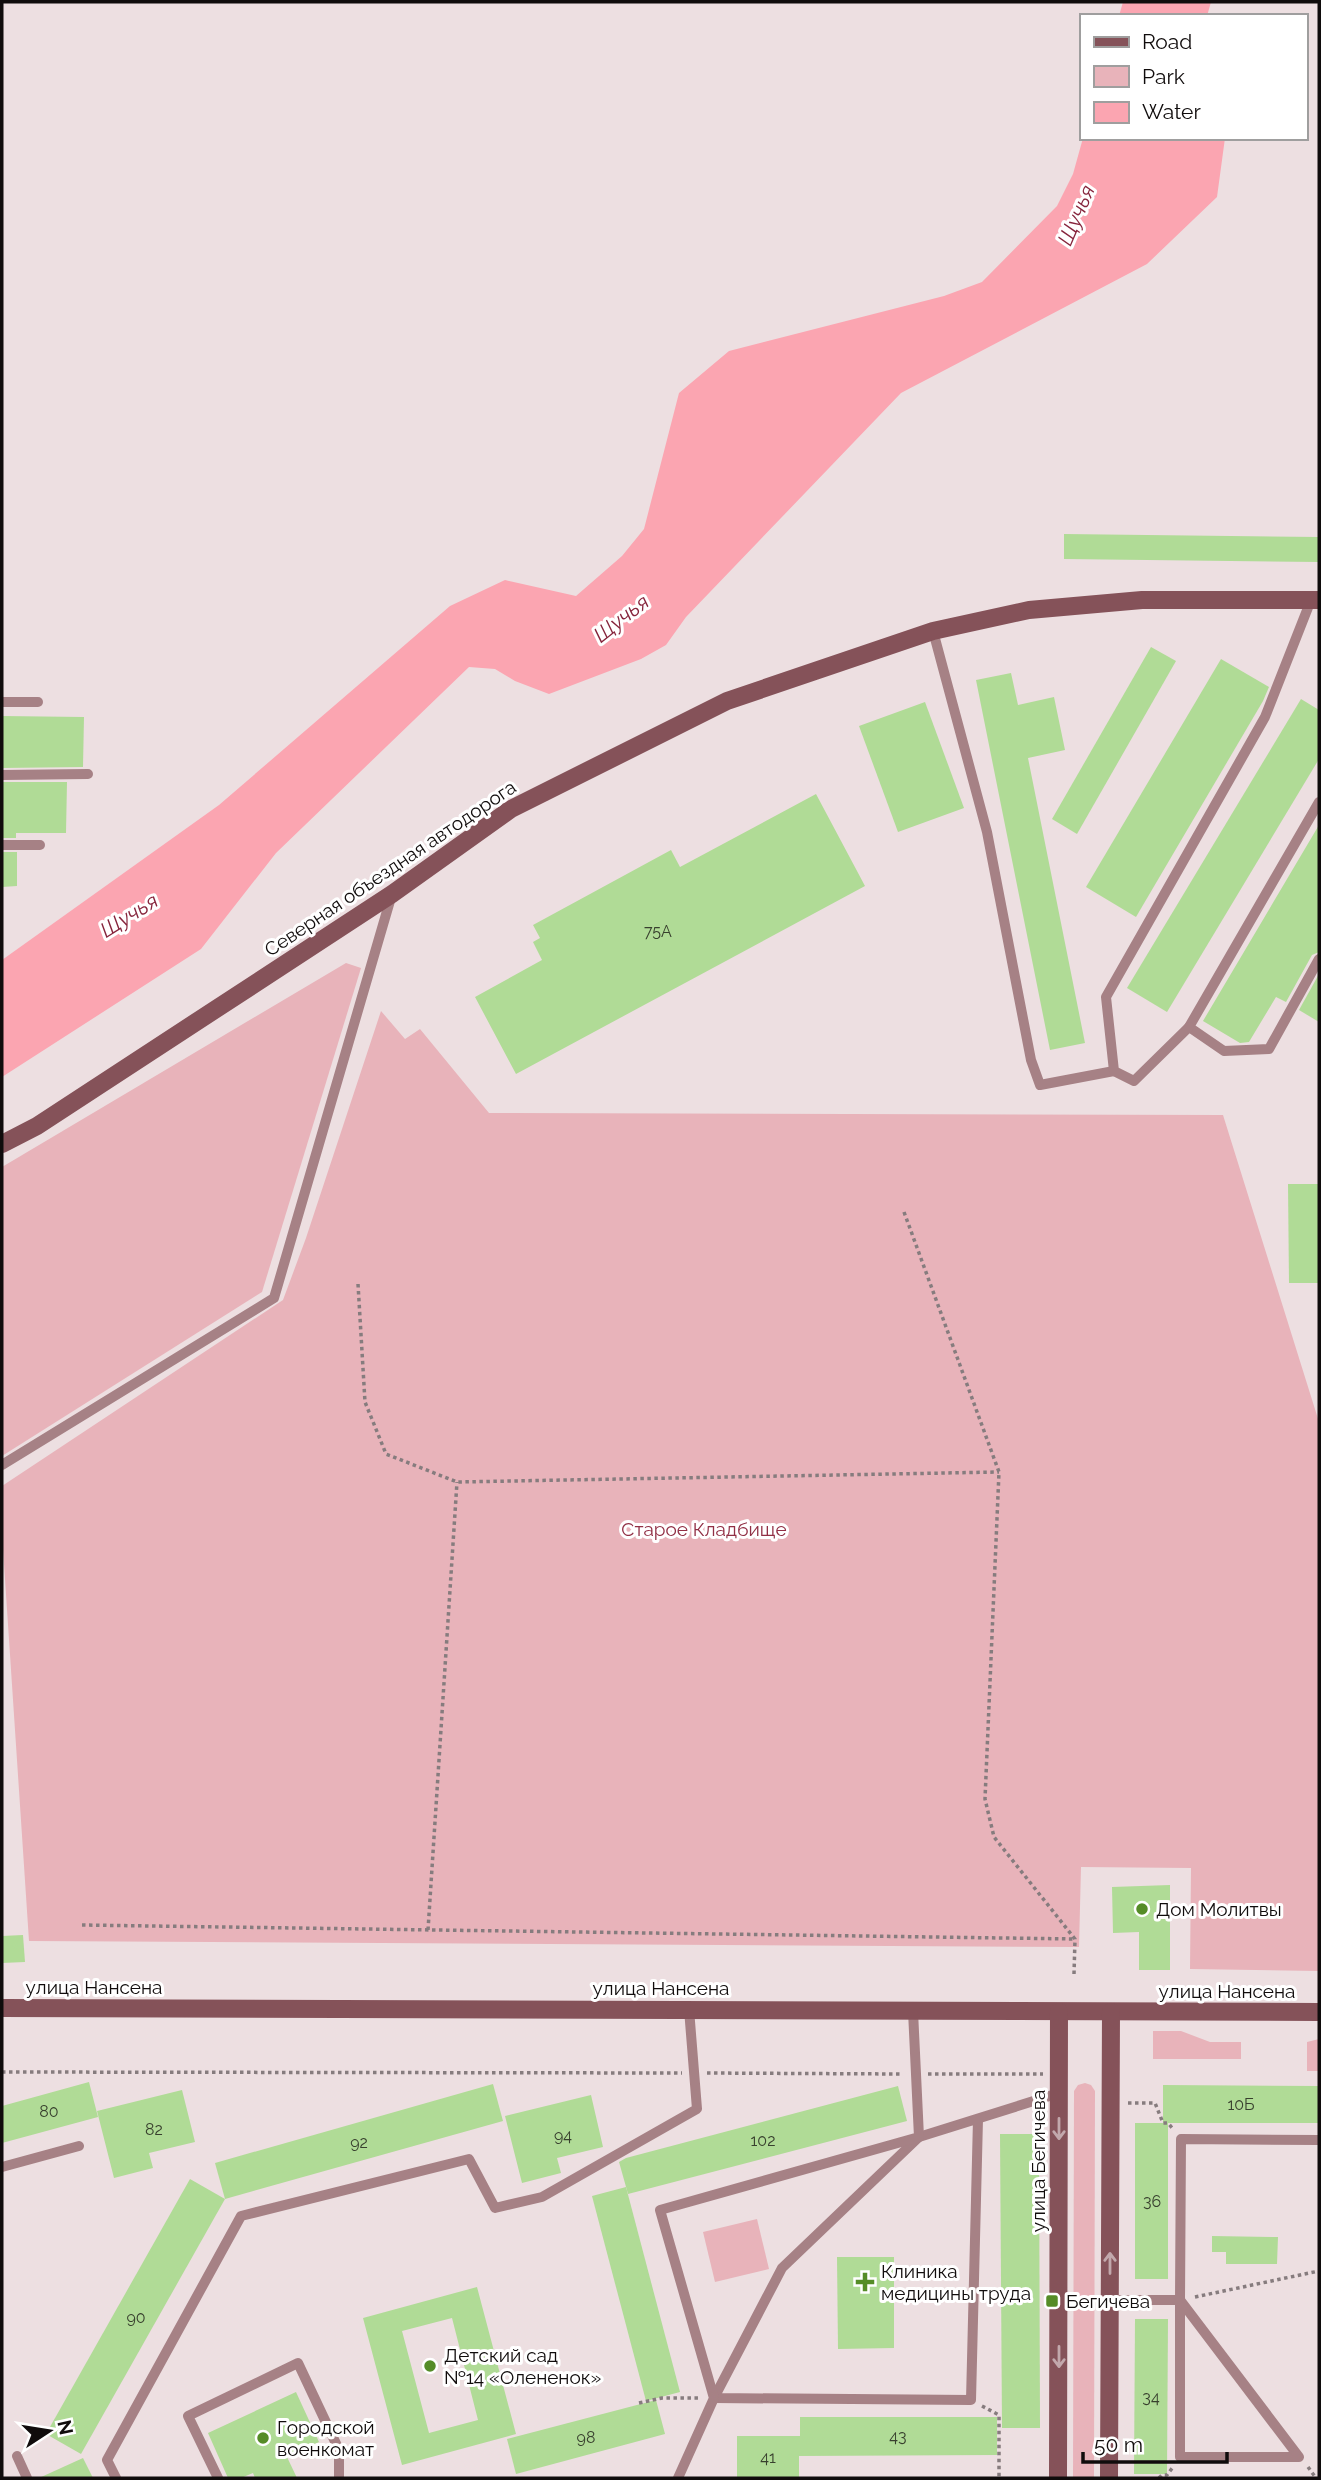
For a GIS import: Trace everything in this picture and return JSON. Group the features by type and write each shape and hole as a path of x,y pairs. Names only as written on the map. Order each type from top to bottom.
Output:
{"street":[{"name":"Северная объездная автодорога","path":"2,1144 37,1126 392,894 512,809 727,701 933,631 1029,610 1130,601 1315,600"},
{"name":"улица Нансена","path":"2,2008 1319,2012"},
{"name":"улица Бегичева","path":"1058,2478 1059,2012"},
{"path":"1109,2478 1111,2012"}],"lane":[{"path":"1114,1071 1106,997 1265,717 1315,600"},
{"path":"933,631 987,832 1031,1060 1040,1085 1114,1071 1134,1081 1189,1027 1319,802"},
{"path":"2,702 38,702"},
{"path":"2,775 88,774"},
{"path":"2,845 40,845"},
{"path":"2,1465 274,1298 392,894"},
{"path":"1189,1027 1224,1051 1269,1049 1319,959"},
{"path":"116,2478 107,2460 241,2216 469,2159 495,2208 542,2197 697,2109 690,2009"},
{"path":"678,2478 713,2398 782,2269 919,2137 913,2011"},
{"path":"713,2398 660,2210 919,2137 1059,2093"},
{"path":"713,2398 971,2400 978,2119"},
{"path":"1180,2300 1299,2457 1180,2457 1180,2300 1181,2139 1319,2140"},
{"path":"2,2167 79,2146"},
{"path":"1110,2300 1180,2300"},
{"path":"218,2478 188,2416 298,2363 339,2450 339,2478"},
{"path":"17,2456 27,2478"}],"path":[{"path":"904,1212 999,1472 985,1799 994,1837 1075,1939 1074,1974"},
{"path":"358,1284 365,1402 386,1454 457,1482 999,1472"},
{"path":"428,1930 457,1482"},
{"path":"82,1925 1075,1939"},
{"path":"2,2072 1045,2074"},
{"path":"1128,2103 1155,2103 1163,2123 1168,2123 1181,2139"},
{"path":"1180,2300 1319,2271"},
{"path":"639,2403 663,2398 713,2398"},
{"path":"971,2400 999,2415 999,2478"}],"green space":[{"path":"346,963 361,968 262,1292 2,1456 2,1167"},
{"name":"Старое Кладбище","path":"381,1011 405,1039 420,1029 489,1113 1223,1115 1319,1422 1319,1971 1190,1969 1191,1868 1081,1867 1079,1947 29,1941 2,1534 2,1486 283,1300"},
{"path":"1153,2031 1181,2031 1210,2042 1241,2042 1241,2059 1153,2059"},
{"path":"1319,2039 1319,2071 1307,2071 1307,2042"},
{"path":"1078,2085 1091,2085 1095,2091 1094,2478 1073,2478 1074,2091"},
{"path":"757,2219 769,2269 715,2282 703,2232"}],"water":[{"path":"1123,2 1211,2 1208,14 1120,14"},
{"name":"Щучья","path":"1082,140 1225,140 1217,197 1147,264 901,393 686,617 666,645 641,659 549,694 515,681 495,669 469,667 276,853 201,949 2,1077 2,960 219,805 450,606 505,580 576,596 622,556 644,529 679,393 729,351 944,296 982,282 1057,206 1073,174"}],"building":[{"path":"1064,534 1319,537 1319,562 1064,559"},
{"path":"1151,647 1176,661 1077,834 1052,819"},
{"path":"1221,659 1269,687 1136,917 1086,887"},
{"path":"1011,673 1018,705 1054,697 1065,750 1028,758 1085,1043 1050,1050 976,680"},
{"path":"1301,699 1319,710 1319,759 1167,1012 1127,988"},
{"path":"925,702 964,808 898,832 859,726"},
{"path":"2,716 84,717 83,767 2,768"},
{"path":"2,782 67,782 66,833 16,833 16,838 2,838"},
{"path":"816,794 865,886 516,1074 475,997 542,960 533,942 540,938 533,925 671,850 680,867"},
{"path":"1319,825 1319,952 1312,955 1286,1002 1276,997 1249,1042 1240,1043 1203,1021"},
{"path":"2,852 17,852 17,886 2,887"},
{"path":"1319,974 1319,1022 1299,1010"},
{"path":"1288,1184 1319,1184 1319,1283 1289,1283"},
{"name":"Дом Молитвы","path":"1170,1885 1170,1970 1139,1970 1139,1932 1113,1933 1112,1887"},
{"path":"23,1935 25,1962 2,1963 2,1936"},
{"path":"89,2082 98,2117 2,2143 2,2106"},
{"path":"493,2084 503,2121 225,2199 215,2163"},
{"path":"1163,2085 1319,2086 1319,2123 1168,2123 1168,2279 1135,2279 1135,2123 1163,2123"},
{"path":"898,2086 907,2121 628,2194 619,2162 626,2158"},
{"path":"182,2090 195,2142 149,2153 153,2168 114,2178 97,2111"},
{"path":"591,2095 603,2147 557,2158 561,2173 522,2183 505,2116"},
{"path":"1000,2134 1039,2134 1040,2428 1002,2428"},
{"path":"190,2179 225,2199 81,2454 46,2434"},
{"path":"626,2187 680,2392 646,2401 592,2196"},
{"path":"1212,2236 1278,2237 1277,2264 1226,2264 1226,2252 1212,2252"},
{"path":"837,2257 894,2257 894,2348 838,2349"},
{"path":"477,2287 516,2434 402,2465 363,2318","holes":["452,2318 478,2420 429,2433 402,2331"]},
{"path":"1135,2319 1168,2319 1167,2474 1134,2474"},
{"name":"Городской военкомат","path":"296,2392 319,2442 287,2457 297,2478 255,2478 253,2473 241,2478 228,2478 208,2433"},
{"path":"656,2400 665,2434 516,2474 507,2439"},
{"path":"800,2417 997,2417 997,2455 799,2456 799,2478 737,2478 737,2436 800,2436"},
{"path":"83,2458 93,2478 39,2478"}],"place":[{"name":"Дом Молитвы","path":"1142,1909"},
{"name":"Клиника медицины труда","path":"865,2282"},
{"name":"Бегичева","path":"1052,2301"},
{"name":"Детский сад №14 «Олененок»","path":"430,2366"},
{"name":"Городской военкомат","path":"263,2438"}]}
